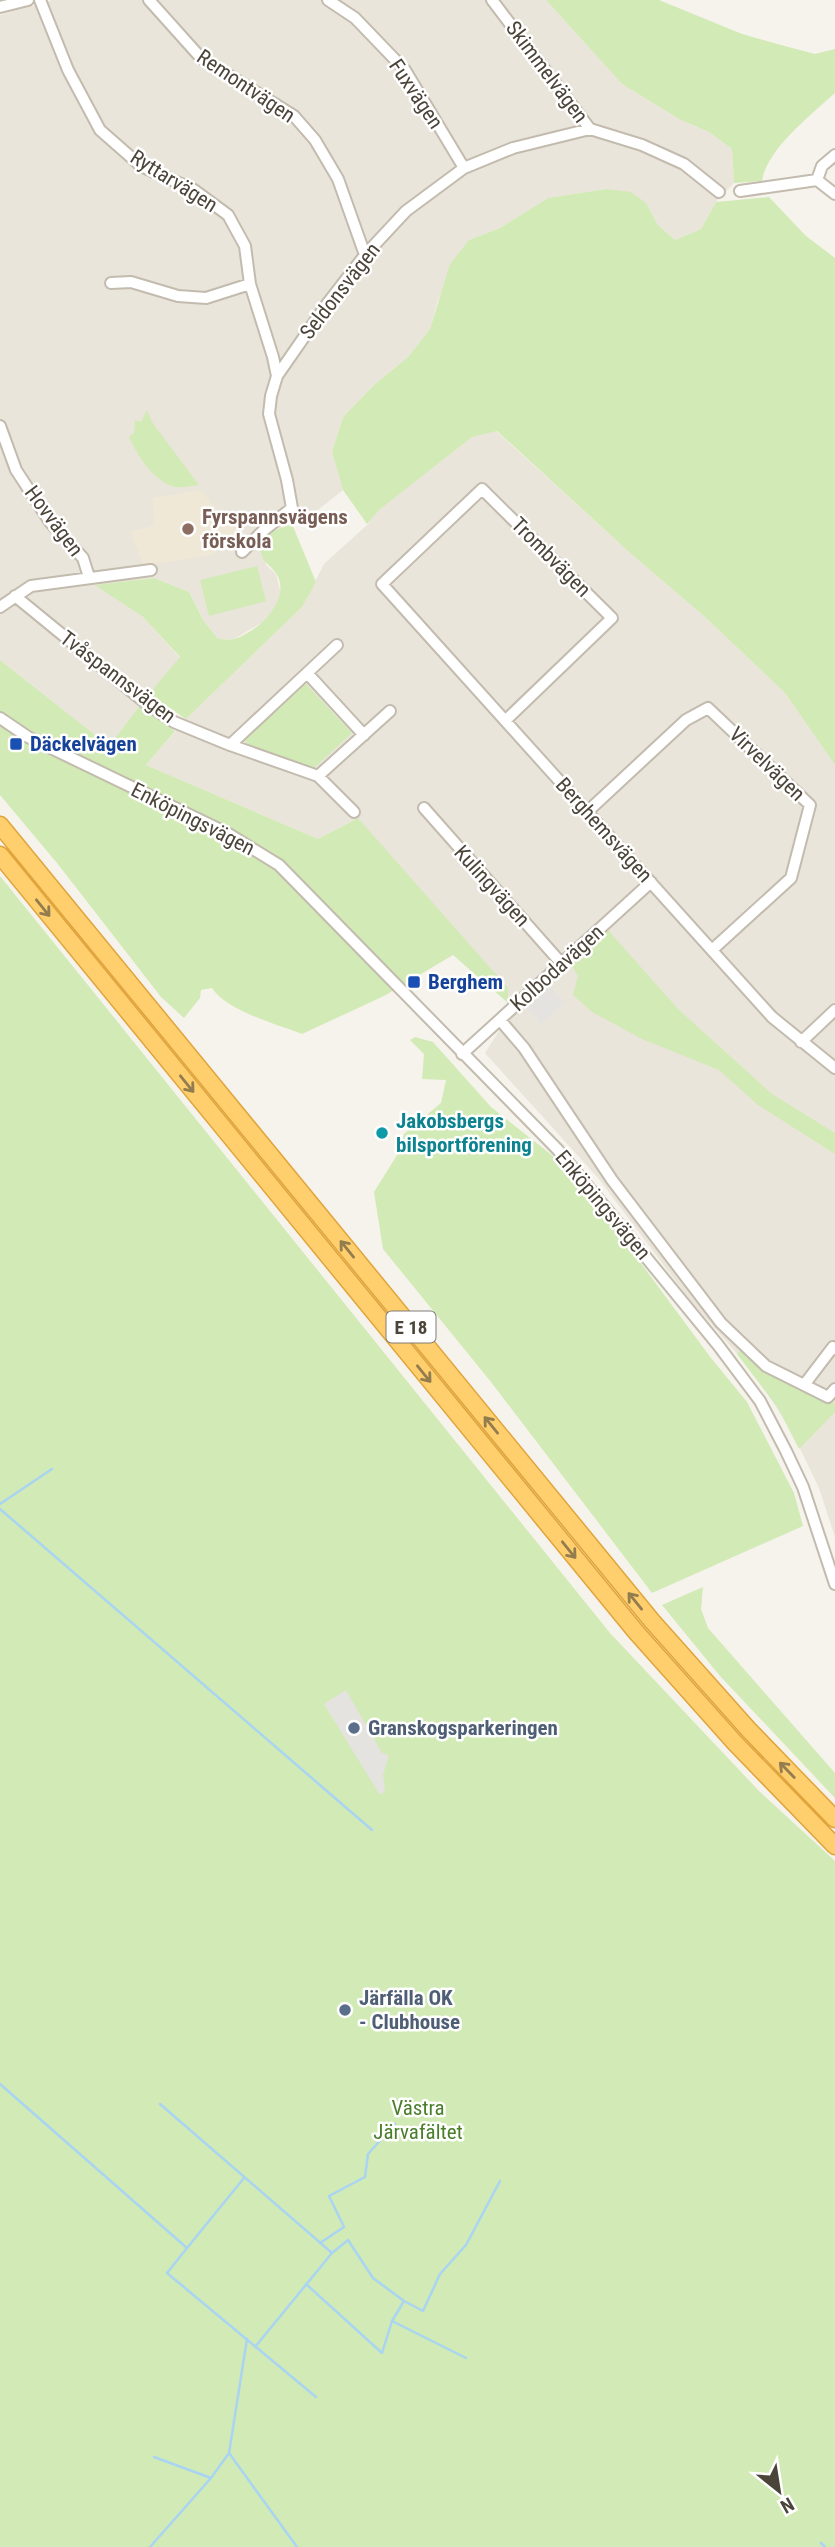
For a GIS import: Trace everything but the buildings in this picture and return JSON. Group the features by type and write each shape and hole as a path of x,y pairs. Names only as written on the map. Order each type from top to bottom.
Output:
{"highway":[{"name":"E 18","path":"0,825 652,1621 749,1730 835,1819"},
{"name":"E 18","path":"0,855 636,1632 735,1743 835,1846"}],"street":[{"path":"0,7 28,0"},
{"name":"Ryttarvägen","path":"40,0 68,70 100,130 141,166 194,190 228,215 245,246 250,284 277,376"},
{"name":"Remontvägen","path":"149,0 201,58 294,116 315,140 338,179 365,254"},
{"name":"Fuxvägen","path":"327,0 355,18 405,69 464,168"},
{"name":"Skimmelvägen","path":"492,0 590,129 642,145 684,164 719,192"},
{"name":"Seldonsvägen","path":"242,552 292,508 269,414 277,376 365,254 406,211 464,168 513,148 590,129"},
{"path":"817,180 822,166 835,155"},
{"path":"740,191 817,180 835,194"},
{"path":"111,283 131,282 178,296 206,298 250,284"},
{"name":"Hovvägen","path":"0,426 16,470 50,522 83,558 89,578"},
{"name":"Trombvägen","path":"382,584 482,489 612,618 506,720"},
{"path":"0,607 31,586 151,570"},
{"name":"Berghemsvägen","path":"382,584 772,1017 835,1068"},
{"name":"Tvåspannsvägen","path":"15,596 147,704 174,722 318,776 354,811"},
{"path":"230,745 337,645"},
{"path":"307,673 364,735"},
{"name":"Virvelvägen","path":"587,812 686,720 708,708 810,805 791,878 712,950"},
{"path":"318,776 390,711"},
{"name":"Enköpingsvägen","path":"0,718 28,737 227,834 279,865 558,1150 709,1334 760,1401 803,1487 835,1584"},
{"name":"Kulingvägen","path":"424,808 562,964"},
{"name":"Kolbodavägen","path":"462,1054 651,882"},
{"path":"801,1042 835,1010"},
{"path":"500,1020 524,1048 612,1181 721,1323 766,1366 828,1397 835,1389"},
{"path":"804,1385 833,1347 835,1349"}],"shaded area":[{"path":"52,0 546,0 622,84 679,119 709,132 732,149 734,183 716,202 701,229 675,240 658,225 646,203 606,189 548,198 500,228 469,240 438,300 430,329 408,357 374,385 343,417 332,452 343,490 308,518 268,533 266,565 276,574 281,594 273,612 261,623 234,639 218,639 203,620 189,592 154,578 96,585 143,617 180,658 109,746 0,660 0,15"},
{"name":"Berghem","path":"496,431 705,617 785,693 835,765 835,1537 819,1488 792,1432 755,1374 689,1299 599,1179 485,1053 506,1020 508,1003 358,818 318,839 146,765 186,719 302,607 324,564 367,525 378,510 472,437"},
{"name":"Fyrspannsvägens förskola","path":"200,490 241,535 225,548 215,549 214,554 144,566 130,532 154,526 153,498"},
{"path":"549,985 565,1003 541,1024 525,1007"},
{"name":"Granskogsparkeringen","path":"346,1690 382,1753 389,1755 383,1775 385,1791 380,1795 324,1704"}],"green space":[{"path":"546,0 659,0 742,34 781,45 815,54 835,49 835,93 781,145 765,169 762,181 734,183 732,149 709,132 679,119 622,84"},
{"path":"606,189 631,192 646,203 658,225 675,240 701,229 716,202 769,197 806,236 835,258 835,765 785,693 705,617 629,552 497,431 472,437 379,510 367,524 343,490 332,452 343,417 374,385 408,357 430,329 450,264 469,240 500,228 548,198"},
{"path":"147,410 152,422 199,485 175,487 167,484 153,474 137,452 129,437 134,433 135,420 141,422"},
{"path":"292,524 316,582 302,607 186,719 149,694 180,657 143,617 95,585 154,578 189,592 203,620 218,639 234,639 253,630 270,614 276,604 280,583 276,573 264,559 260,546 268,533"},
{"path":"257,566 266,601 209,616 200,580"},
{"path":"0,660 109,746 139,707 175,731 146,765 318,839 358,818 508,988 508,1003 453,955 384,996 302,1034 240,1010 212,988 201,990 200,998 184,1018 161,997 57,863 0,795"},
{"path":"305,683 352,733 312,770 251,749 245,740"},
{"name":"Västra Järvafältet","path":"0,876 610,1633 759,1791 835,1861 835,2547 0,2547"},
{"path":"608,930 678,1009 772,1094 835,1133 835,1154 758,1105 719,1070 642,1039 592,1012 573,995 578,976 570,963"},
{"path":"415,1037 433,1042 491,1107 553,1156 617,1231 747,1402 794,1493 803,1526 652,1593 491,1382 383,1249 374,1192 399,1152 404,1134 441,1103 446,1080 422,1079 424,1054 410,1040"},
{"path":"745,1346 766,1366 828,1397 835,1404 835,1412 799,1449 778,1408 737,1354"},
{"path":"703,1587 701,1609 708,1628 835,1773 835,1798 720,1676 662,1605"}],"waterway":[{"path":"0,1504 52,1469"},
{"path":"0,1509 372,1830"},
{"path":"0,2084 187,2248 167,2273 316,2397"},
{"path":"160,2104 332,2253 348,2240 373,2278 404,2301"},
{"path":"320,2243 344,2227 329,2196 365,2177 368,2154 395,2124"},
{"path":"187,2248 244,2178"},
{"path":"306,2284 382,2353 392,2321 404,2301 423,2311 440,2274 466,2245 500,2181"},
{"path":"255,2347 332,2253"},
{"path":"392,2321 466,2358"},
{"path":"150,2547 211,2478 229,2453 247,2339"},
{"path":"229,2453 297,2547"},
{"path":"154,2457 211,2478"},
{"path":"821,2543 825,2547"}],"place":[{"name":"Fyrspannsvägens förskola","path":"188,529"},
{"name":"Däckelvägen","path":"16,744"},
{"name":"Berghem","path":"414,982"},
{"name":"Jakobsbergs bilsportförening","path":"382,1133"},
{"name":"Granskogsparkeringen","path":"354,1728"},
{"name":"Järfälla OK - Clubhouse","path":"345,2010"}]}
